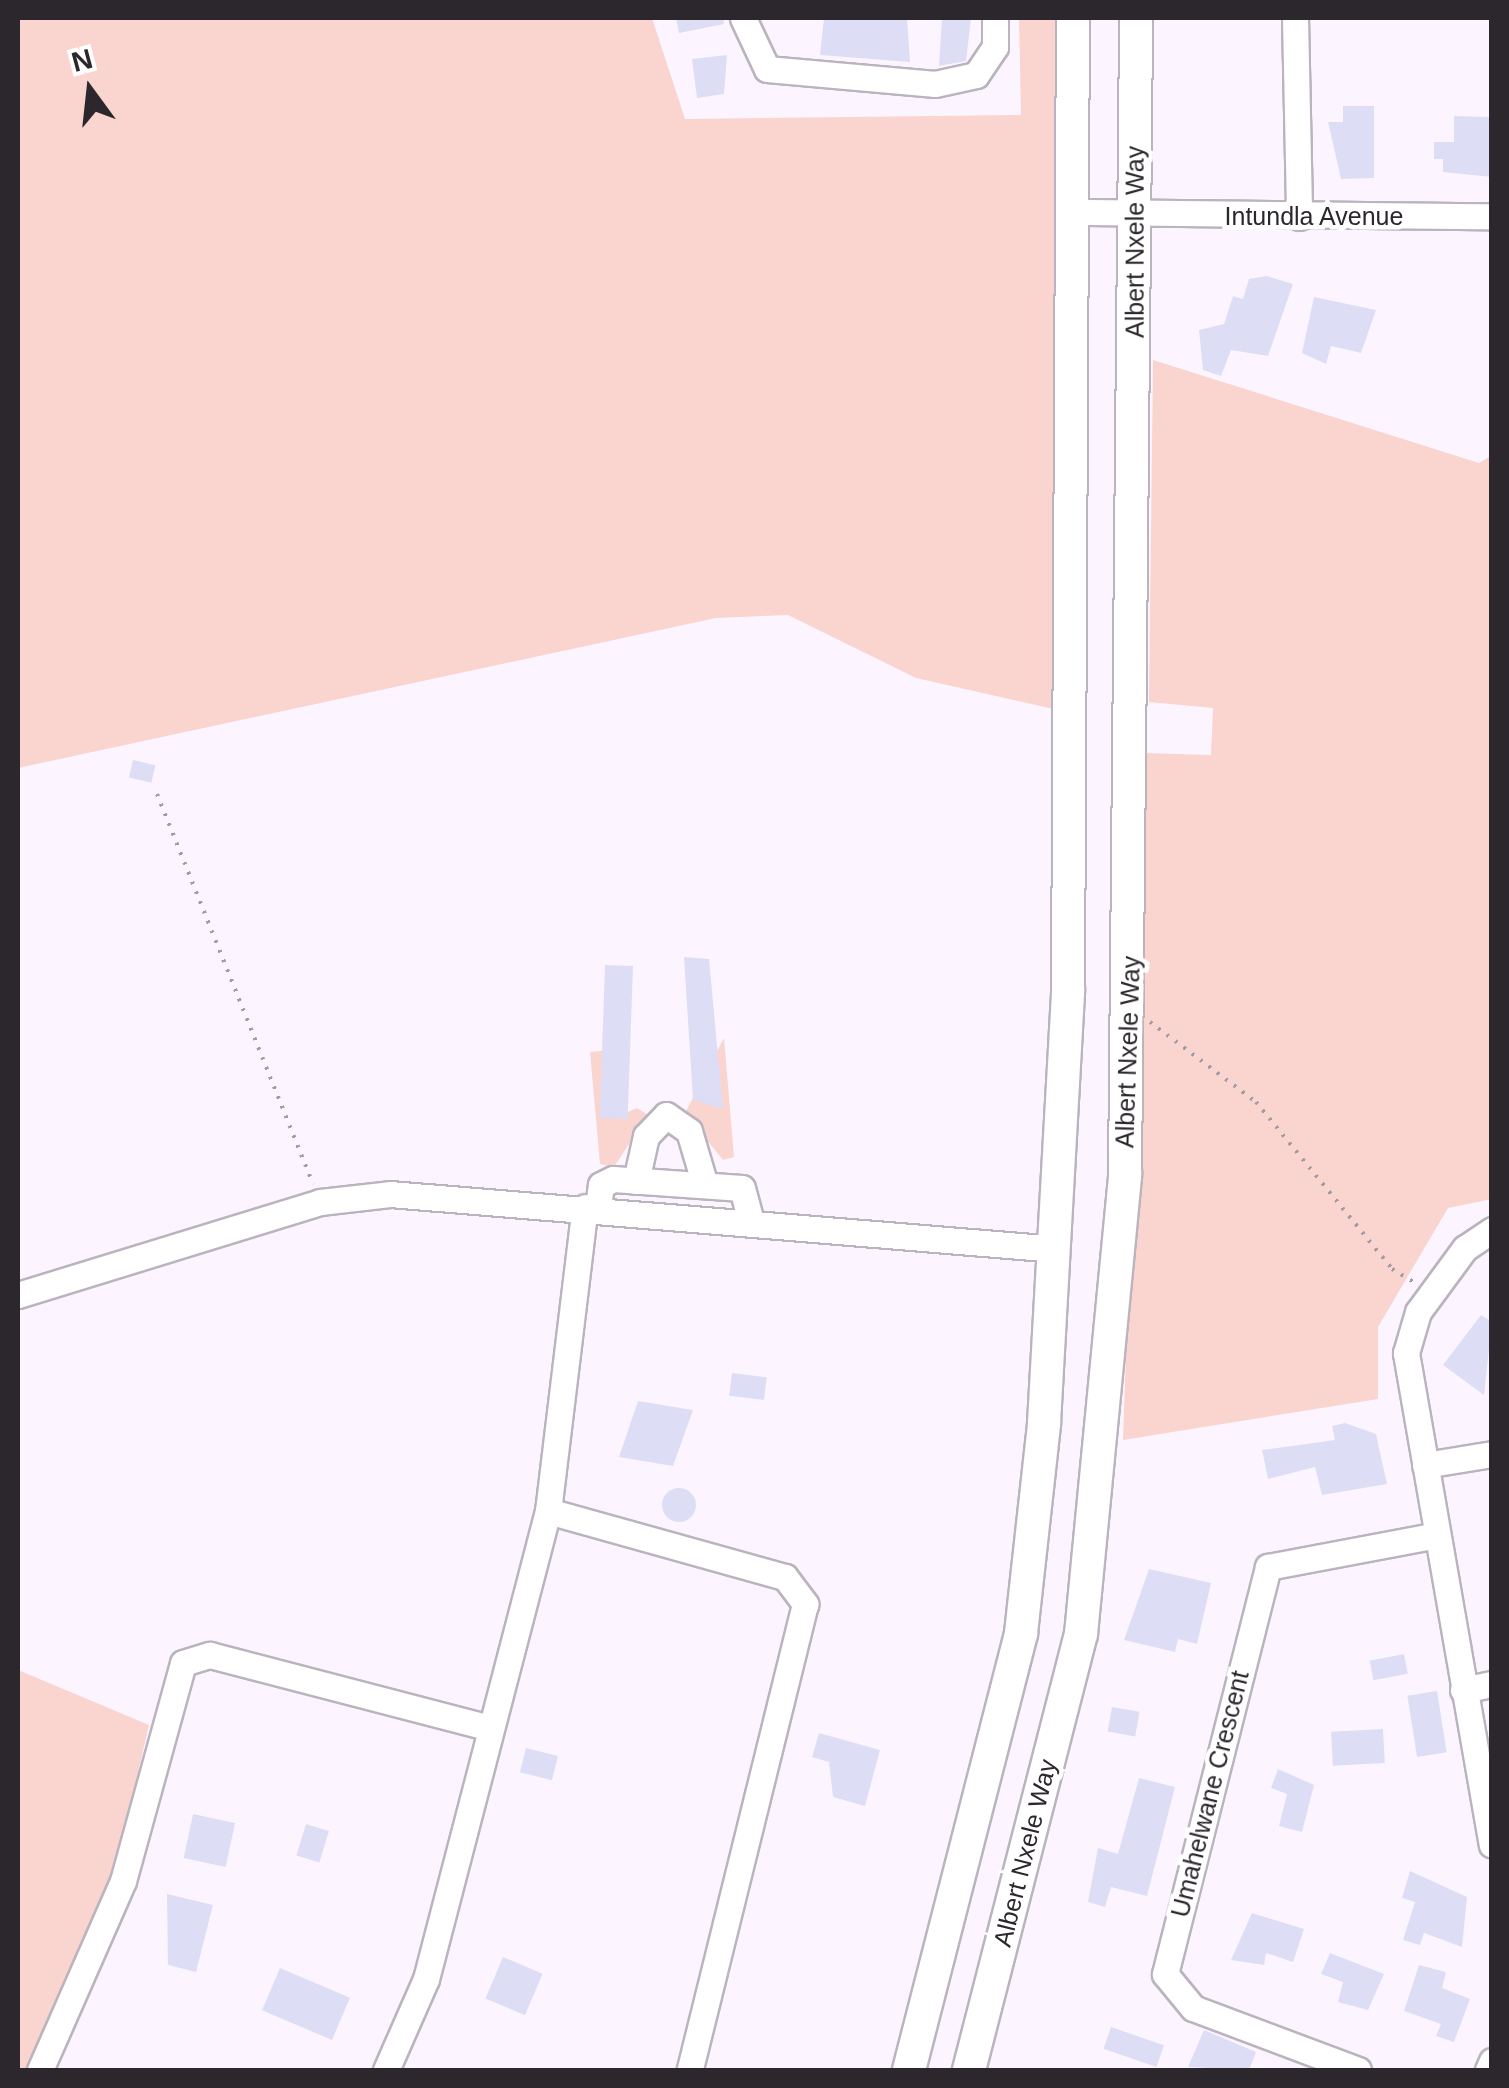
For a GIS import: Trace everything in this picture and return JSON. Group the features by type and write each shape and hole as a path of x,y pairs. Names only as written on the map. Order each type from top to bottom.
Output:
{"main road":[{"path":"909,2070 1021,1633 1056,1249 1068,990 1076,212 1073,18"},
{"name":"Albert Nxele Way","path":"968,2070 1081,1634 1131,1009 1136,18"}],"street":[{"path":"743,18 767,69 935,84 976,75 996,48 995,18"},
{"path":"1295,18 1299,217"},
{"name":"Intundla Avenue","path":"1076,212 1492,216"},
{"path":"636,1180 646,1136 666,1116 690,1131 705,1186"},
{"path":"386,2070 426,1979 548,1511 591,1207 600,1185 636,1180 742,1188 751,1222"},
{"path":"18,1295 320,1202 390,1194 591,1207 1056,1249"},
{"path":"1492,1230 1432,1293 1406,1353 1492,1845"},
{"path":"1426,1466 1492,1454"},
{"path":"548,1511 785,1577 805,1604 690,2070"},
{"name":"Umahelwane Crescent","path":"1358,2070 1193,2008 1164,1974 1268,1567 1437,1535"},
{"path":"40,2070 123,1881 182,1663 210,1654 492,1728"},
{"path":"1463,1690 1492,1684"},
{"path":"1488,2070 1492,2060"}],"path":[{"path":"157,794 320,1202"},
{"path":"1131,1009 1256,1102 1392,1269 1432,1293"}],"shaded area":[{"path":"18,18 652,18 685,119 1021,115 1019,18 1056,18 1058,710 916,678 788,615 716,618 18,768"},
{"path":"1153,360 1479,463 1491,456 1492,1199 1448,1208 1378,1327 1378,1399 1123,1440 1147,753 1211,755 1213,708 1149,702"},
{"path":"724,1038 734,1157 723,1160 685,1113"},
{"path":"609,1050 616,1117 637,1108 648,1115 614,1167 600,1164 590,1052"},
{"path":"18,1670 149,1725 113,1880 27,2070 18,2070"}],"building":[{"path":"676,18 723,18 724,24 679,33"},
{"path":"824,18 907,18 910,62 820,55"},
{"path":"942,18 971,18 966,61 939,66"},
{"path":"727,55 724,94 697,98 692,59"},
{"path":"1343,106 1374,106 1374,178 1341,179 1328,122 1343,122"},
{"path":"1454,116 1492,117 1492,177 1443,172 1443,159 1434,159 1434,142 1454,142"},
{"path":"1267,276 1293,284 1268,356 1231,350 1221,376 1203,370 1199,330 1224,324 1233,296 1243,299 1249,279"},
{"path":"1314,297 1376,310 1361,353 1331,346 1326,364 1302,353"},
{"path":"133,760 155,765 151,783 129,778"},
{"path":"684,957 709,959 723,1109 693,1100"},
{"path":"605,965 633,966 628,1119 600,1118"},
{"path":"1481,1315 1492,1322 1484,1395 1443,1365"},
{"path":"732,1373 767,1377 764,1400 729,1396"},
{"path":"638,1401 693,1410 673,1466 619,1457"},
{"path":"1345,1423 1376,1434 1387,1484 1322,1495 1315,1467 1268,1479 1262,1450 1335,1440 1332,1426"},
{"path":"679,1488 691,1493 696,1505 691,1517 679,1522 667,1517 662,1505 667,1493"},
{"path":"1149,1569 1211,1583 1197,1644 1178,1639 1175,1652 1124,1640"},
{"path":"1404,1654 1408,1674 1373,1680 1370,1661"},
{"path":"1437,1691 1447,1752 1417,1757 1407,1696"},
{"path":"1112,1707 1140,1712 1135,1736 1108,1732"},
{"path":"1383,1729 1385,1763 1333,1766 1331,1732"},
{"path":"819,1733 880,1750 865,1806 833,1797 829,1762 812,1757"},
{"path":"526,1748 558,1756 552,1780 520,1772"},
{"path":"1278,1769 1314,1785 1302,1832 1279,1826 1287,1794 1271,1788"},
{"path":"1139,1778 1175,1787 1147,1896 1111,1887 1105,1907 1088,1902 1098,1848 1118,1854"},
{"path":"193,1814 235,1823 226,1867 184,1858"},
{"path":"306,1824 329,1831 319,1863 296,1856"},
{"path":"1410,1871 1467,1897 1462,1947 1424,1933 1420,1945 1403,1940 1415,1902 1402,1898"},
{"path":"167,1894 213,1905 196,1972 168,1965"},
{"path":"1252,1913 1304,1929 1293,1962 1266,1953 1264,1965 1231,1960"},
{"path":"1330,1953 1384,1974 1368,2010 1338,2002 1343,1982 1321,1974"},
{"path":"503,1957 543,1974 525,2015 485,1998"},
{"path":"1419,1965 1446,1972 1442,1988 1470,1999 1454,2042 1436,2036 1441,2024 1404,2011"},
{"path":"280,1968 350,1998 332,2040 262,2010"},
{"path":"1111,2027 1164,2045 1156,2067 1104,2049"},
{"path":"1204,2030 1256,2052 1249,2070 1188,2067"}]}
